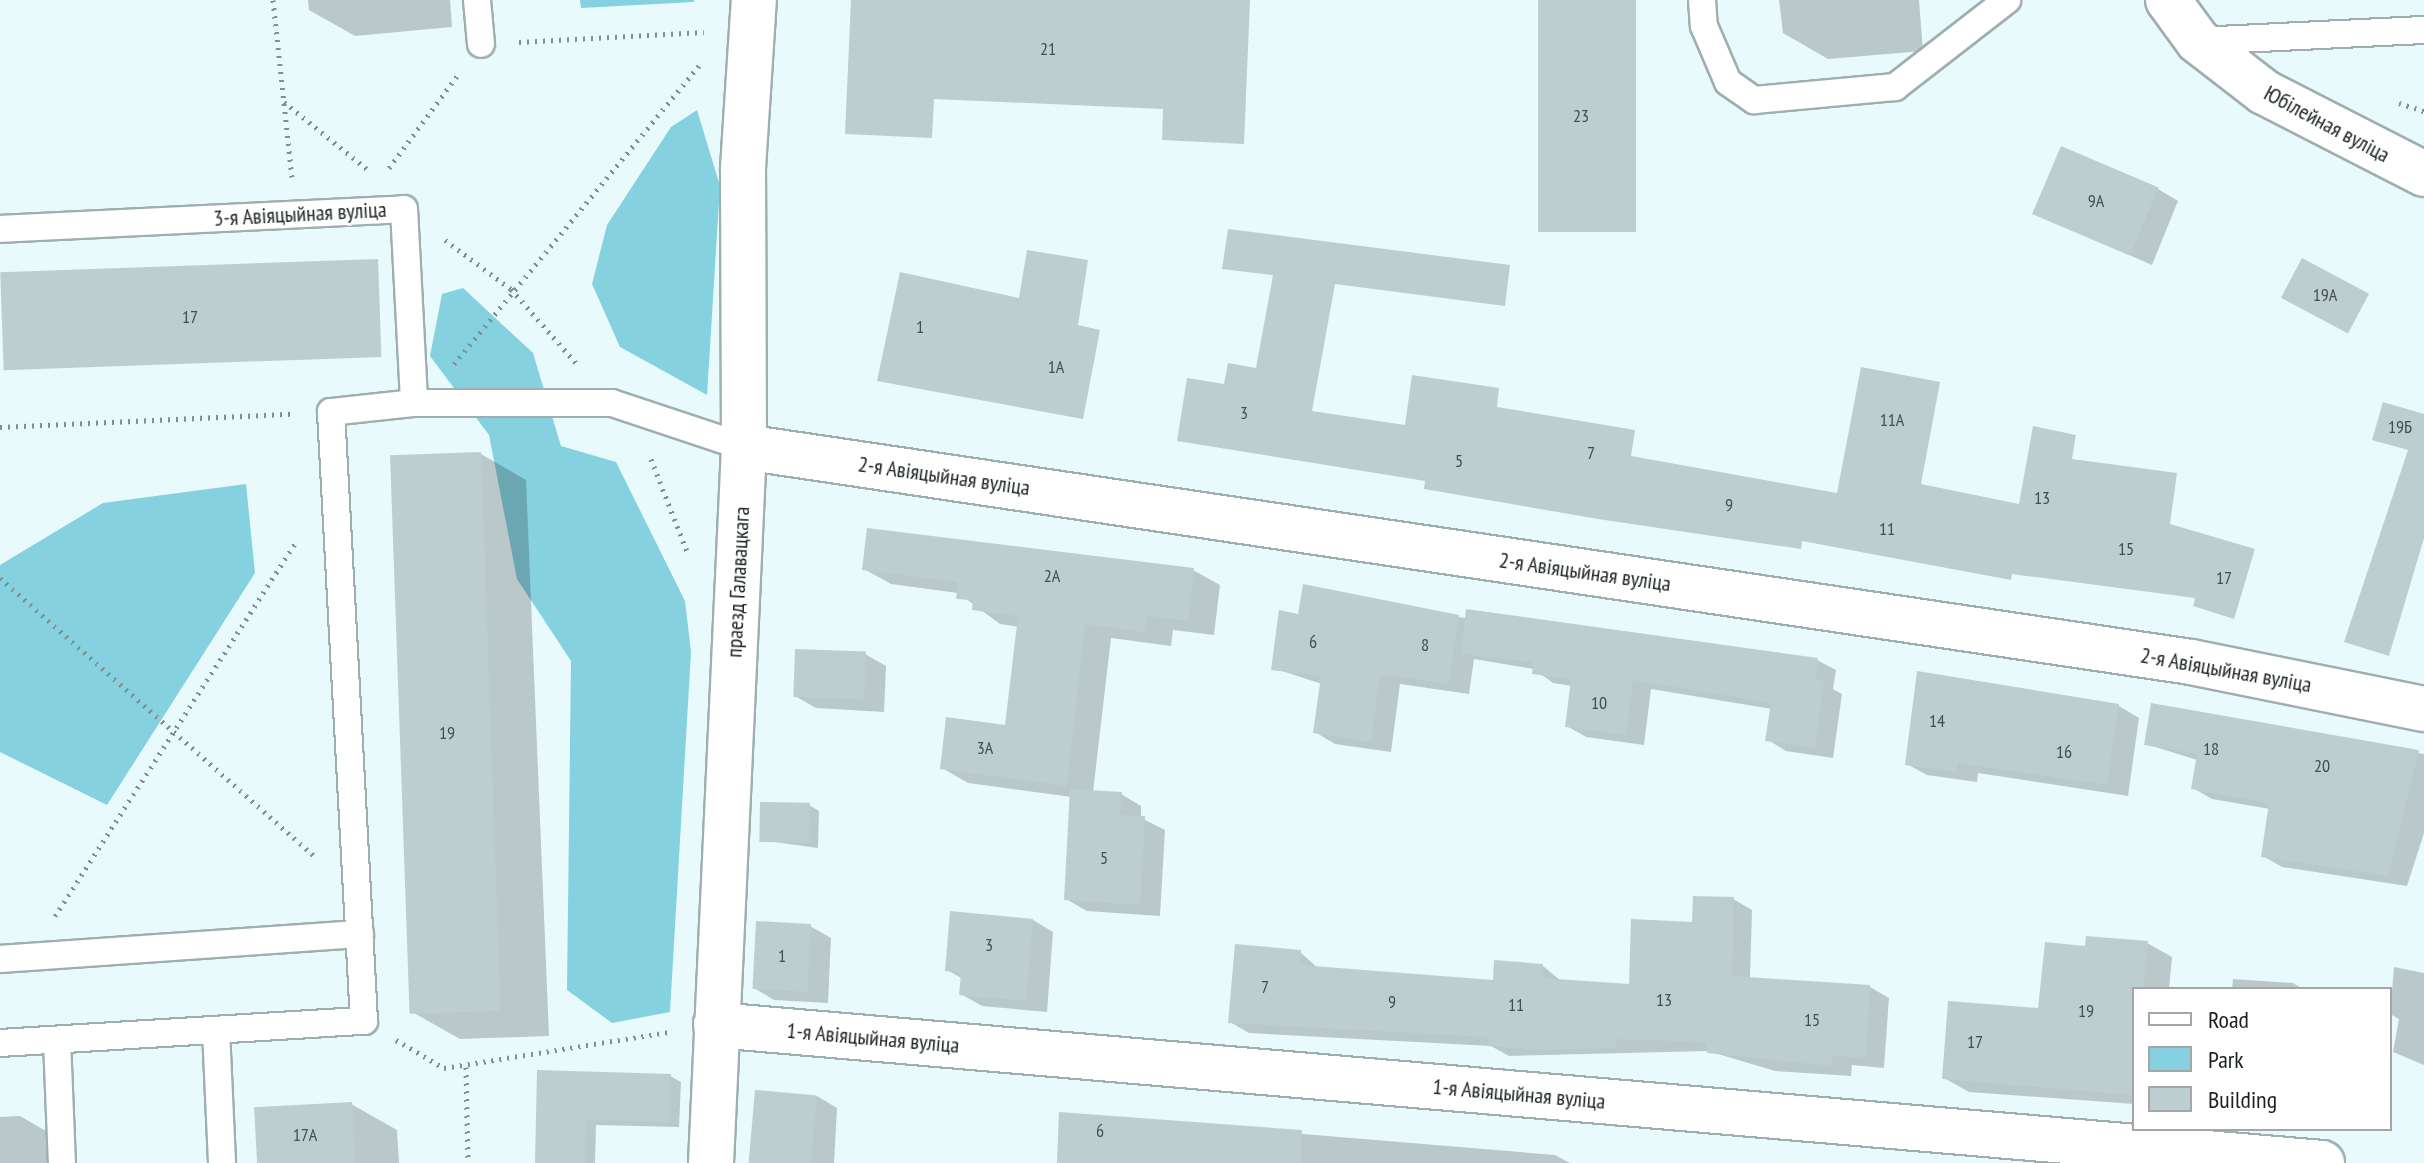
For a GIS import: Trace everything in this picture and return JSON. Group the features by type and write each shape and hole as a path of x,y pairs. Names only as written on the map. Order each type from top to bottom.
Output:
{"street":[{"name":"Юбілейная вуліца","path":"2168,0 2198,41 2264,92 2424,174"},
{"name":"праезд Галавацкага","path":"711,1163 744,447 744,18"},
{"name":"2-я Авіяцыйная вуліца","path":"744,447 2191,662 2424,709"},
{"name":"1-я Авіяцыйная вуліца","path":"716,1025 2322,1163"}],"lane":[{"path":"477,0 481,44"},
{"path":"1702,0 1704,26 1728,82 1754,100 1895,87 2007,0"},
{"path":"2198,41 2424,30"},
{"name":"3-я Авіяцыйная вуліца","path":"0,229 404,209 419,403"},
{"path":"0,1043 364,1021 331,412 419,403 612,403 744,447"},
{"path":"0,959 360,934"},
{"path":"216,1030 222,1163"},
{"path":"57,1040 62,1163"}],"path":[{"path":"273,0 296,214"},
{"path":"284,102 381,180 481,44 744,18"},
{"path":"419,403 511,289 744,18"},
{"path":"2395,101 2424,111"},
{"path":"404,209 511,289 643,438 692,565"},
{"path":"0,427 331,412"},
{"path":"29,957 335,482"},
{"path":"0,578 358,894"},
{"path":"364,1021 444,1068 466,1067 716,1025"},
{"path":"466,1067 468,1163"}],"green space":[{"path":"580,0 694,0 694,2 581,8"},
{"path":"697,110 720,186 707,395 620,347 592,284 607,225 671,127"},
{"path":"463,288 533,353 561,446 616,462 685,601 691,652 670,1012 612,1023 567,990 571,661 517,579 489,435 430,356 442,294"},
{"path":"246,484 255,573 107,805 0,752 0,565 103,503"}],"building":[{"path":"851,0 1250,0 1244,144 1162,140 1163,109 934,99 932,138 845,134"},
{"path":"1538,0 1636,0 1636,232 1538,232"},
{"path":"2061,146 2159,187 2130,256 2032,214"},
{"path":"1228,229 1510,265 1505,306 1335,284 1312,411 1405,425 1412,375 1499,388 1497,407 1635,430 1631,456 1837,493 1861,367 1940,382 1921,484 2019,504 2033,426 2076,435 2072,459 2177,473 2170,524 2255,549 2234,619 2193,606 2195,598 2012,574 2011,580 1802,541 1801,549 1598,519 1424,489 1425,481 1177,441 1187,378 1224,384 1228,363 1256,368 1273,275 1222,269"},
{"path":"1027,250 1088,260 1078,325 1100,330 1083,419 877,381 900,272 1019,298"},
{"path":"2302,258 2369,294 2348,333 2281,298"},
{"path":"378,259 381,357 4,370 0,272"},
{"path":"2383,402 2424,414 2424,538 2389,656 2344,642 2408,450 2372,440"},
{"path":"481,452 501,1011 410,1014 390,455"},
{"path":"867,528 1194,568 1188,621 1147,616 1145,632 1085,624 1067,786 940,769 946,717 1005,725 1018,616 972,610 973,600 956,599 958,582 862,570"},
{"path":"1303,584 1459,615 1449,684 1380,674 1371,742 1313,733 1321,676 1271,670 1279,610 1298,614"},
{"path":"1466,609 1818,658 1815,680 1824,681 1815,748 1765,741 1771,703 1633,680 1626,735 1565,727 1571,679 1532,674 1533,662 1461,654"},
{"path":"795,649 866,651 864,699 793,697"},
{"path":"1917,671 2119,704 2107,785 1958,763 1957,772 1905,765"},
{"path":"2151,703 2419,750 2388,876 2261,857 2269,803 2191,789 2197,754 2144,745"},
{"path":"1070,789 1122,792 1120,815 1145,816 1140,905 1064,900"},
{"path":"760,802 810,803 809,843 759,842"},
{"path":"1693,896 1734,897 1732,976 1870,985 1866,1058 1833,1056 1832,1066 1707,1053 1707,1042 1617,1039 1616,1048 1537,1050 1488,1046 1489,1037 1228,1023 1235,944 1301,950 1300,965 1493,980 1494,960 1543,964 1542,978 1629,984 1631,919 1692,922"},
{"path":"950,911 1033,919 1026,1001 959,995 961,973 945,971"},
{"path":"756,921 811,924 807,992 752,989"},
{"path":"2086,936 2148,941 2143,987 2132,987 2132,1095 1942,1079 1948,1001 2038,1008 2045,942 2085,946"},
{"path":"537,1070 671,1074 670,1122 586,1120 585,1163 535,1163"},
{"path":"755,1090 817,1095 811,1163 749,1163"},
{"path":"352,1102 355,1163 257,1163 254,1107"},
{"path":"1059,1112 1302,1130 1301,1163 1057,1163"}]}
